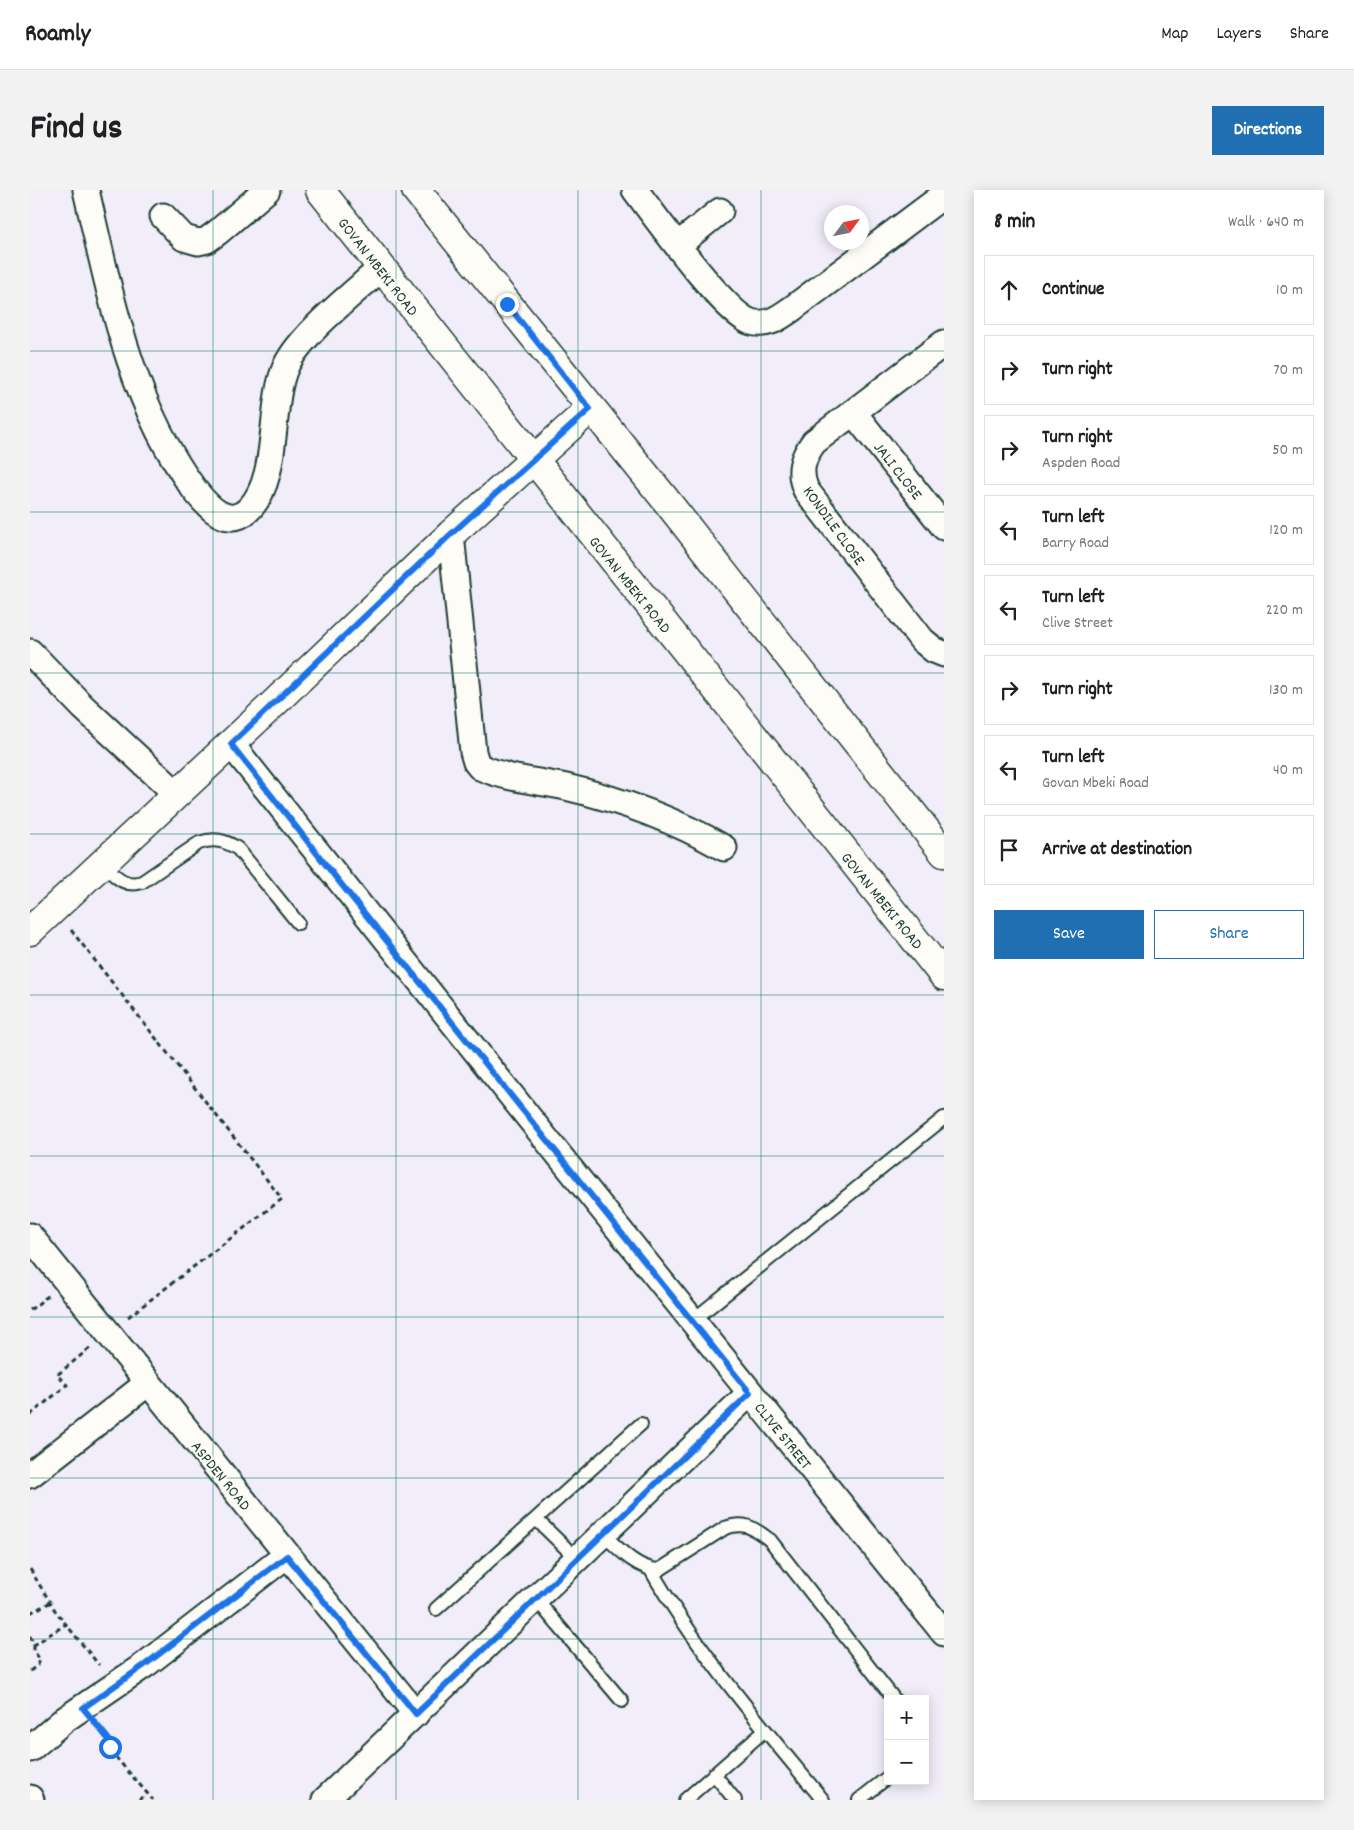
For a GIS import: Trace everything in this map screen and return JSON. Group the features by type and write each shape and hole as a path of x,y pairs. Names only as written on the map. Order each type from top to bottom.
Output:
{"main road":[{"name":"GOVAN MBEKI ROAD","path":"320,190 380,269 944,976"},
{"path":"416,190 590,409 940,842"},
{"path":"30,931 231,744 451,534 590,409"}],"street":[{"path":"86,190 118,322 152,418 184,474 206,504 215,512 230,518 239,516 249,510 256,500 265,479 275,429 278,394 286,364 295,351 326,318 380,269"},
{"path":"162,216 184,238 198,242 207,240 267,190"},
{"path":"635,190 727,306 750,322 768,323 793,308 940,206"},
{"path":"678,245 720,211"},
{"name":"KONDILE CLOSE","path":"944,343 814,442 806,453 802,467 802,480 806,490 922,640 934,650 944,654"},
{"name":"JALI CLOSE","path":"853,412 944,527"},
{"path":"451,534 473,752 476,762 480,767 568,788 638,808 675,823 724,848"},
{"path":"30,652 83,707 177,794"},
{"name":"CLIVE STREET","path":"231,744 944,1633"},
{"name":"ASPDEN ROAD","path":"30,1236 416,1714"},
{"path":"30,1475 148,1383"},
{"path":"325,1800 750,1393"},
{"path":"30,1749 287,1556"}],"lane":[{"path":"102,864 124,883 134,884 142,882 199,843 208,840 230,843 238,849 298,923"},
{"path":"692,1321 944,1118"},
{"path":"436,1609 641,1424"},
{"path":"536,1519 576,1558"},
{"path":"602,1533 636,1563 651,1570 659,1570 725,1528 737,1524 751,1527 770,1540 891,1695"},
{"path":"651,1570 687,1629 765,1730 823,1800"},
{"path":"535,1598 622,1701"},
{"path":"685,1800 765,1730"},
{"path":"714,1774 735,1800"},
{"path":"859,1800 884,1780"}],"path":[{"path":"30,1415 66,1385 57,1375 107,1332 282,1199 54,908"},
{"path":"30,1569 66,1624 115,1686"},
{"path":"30,1613 51,1602"},
{"path":"34,1645 66,1624"},
{"path":"30,1636 34,1650 40,1660 38,1665 30,1671"},
{"path":"83,1708 110,1741 113,1754 153,1800"},
{"path":"138,1800 146,1793"}],"route":[{"path":"110,1747 110,1741 83,1708 146,1664 253,1580 287,1556 416,1714 670,1467 750,1393 337,879 231,744 399,582 590,409 507,304"}]}
